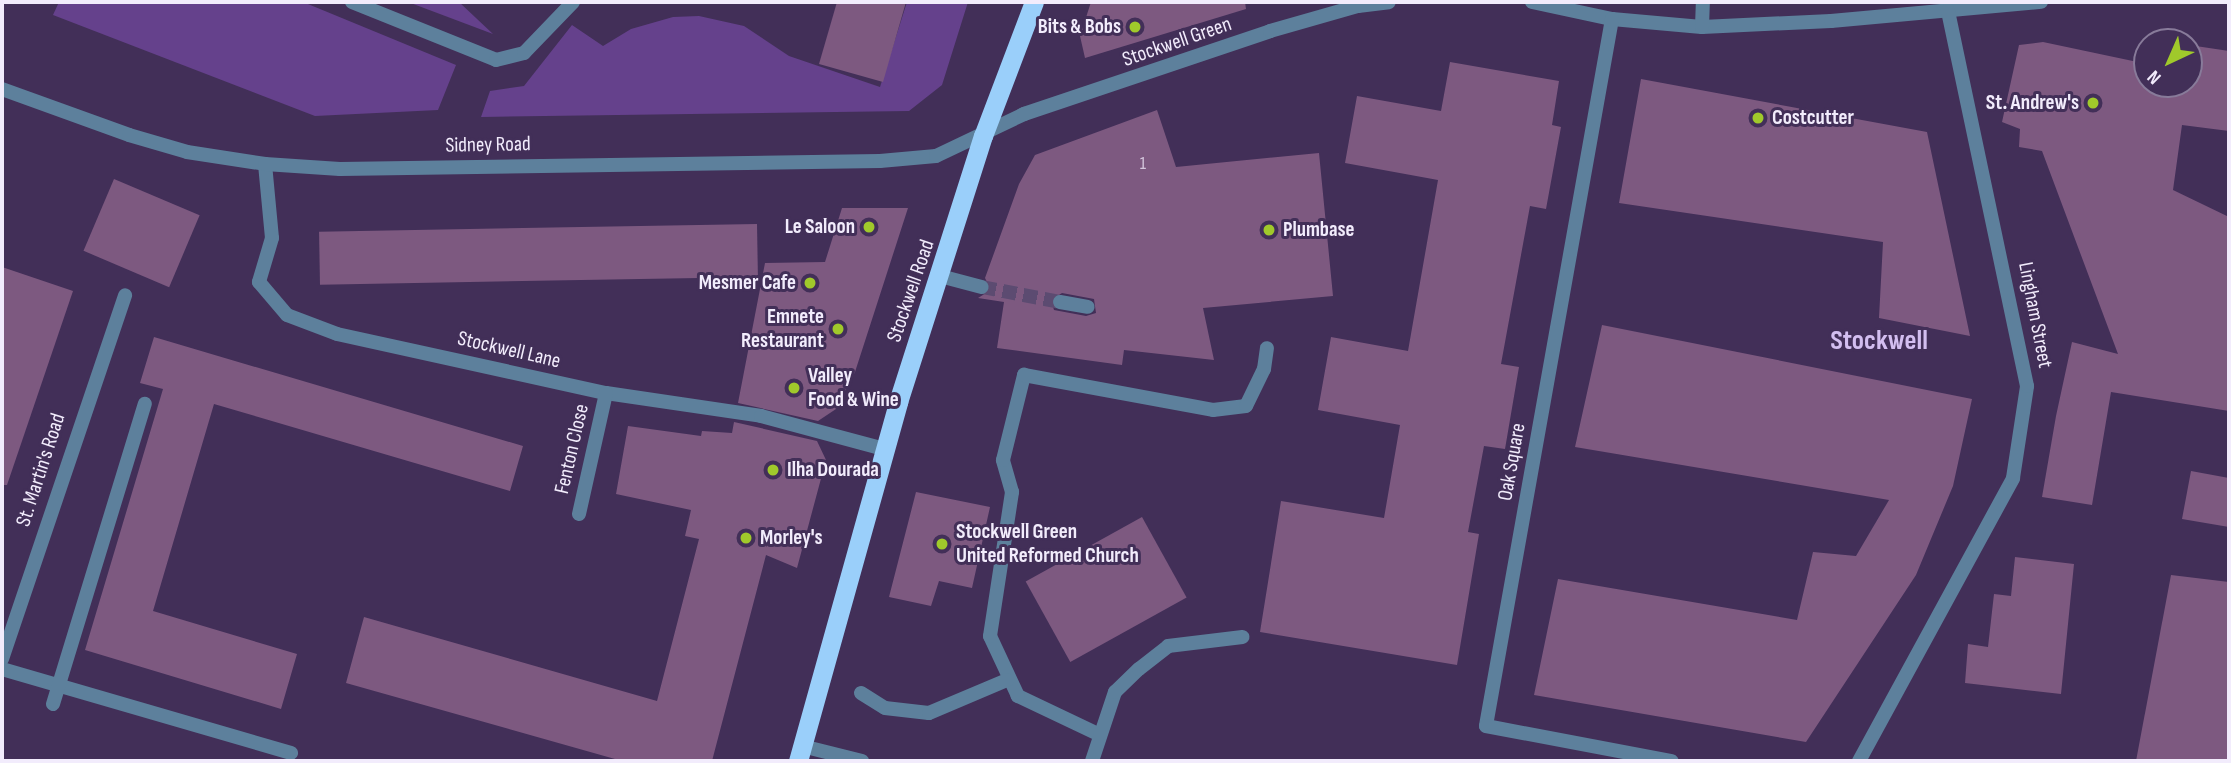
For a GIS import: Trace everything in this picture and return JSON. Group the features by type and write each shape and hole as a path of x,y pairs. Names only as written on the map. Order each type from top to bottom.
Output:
{"highway":[{"name":"Stockwell Road","path":"800,753 884,449 983,135 1034,2"}],"street":[{"path":"352,2 496,60 524,53 573,2"},
{"name":"Stockwell Green","path":"983,135 1024,114 1270,31 1358,6 1389,2"},
{"path":"1532,2 1612,19 1702,27 1831,22 2041,2"},
{"path":"1702,27 1703,2"},
{"name":"Lingham Street","path":"1859,761 2012,478 2027,386 1948,10"},
{"name":"Oak Square","path":"1612,19 1486,726 1672,761"},
{"name":"Sidney Road","path":"2,89 187,152 265,164 340,169 880,161 936,156 983,135"},
{"name":"Stockwell Lane","path":"265,164 272,238 259,282 287,315 337,334 606,393 761,416 884,449"},
{"path":"940,276 982,287"},
{"name":"St. Martin's Road","path":"2,659 125,295"},
{"path":"1060,302 1088,307"},
{"path":"1098,734 1018,696 1007,680 990,636 1012,492 1003,460 1024,376 1213,410 1235,408 1246,406 1264,369 1267,348"},
{"name":"Fenton Close","path":"579,514 606,393"},
{"path":"53,704 145,404"},
{"path":"1092,761 1098,734 1115,692 1168,646 1242,637"},
{"path":"2,669 291,753"},
{"path":"862,693 885,708 929,713 1007,680"},
{"path":"800,753 862,761"}],"shaded area":[{"path":"59,2 303,2 456,65 438,110 315,116 53,15"},
{"path":"408,2 459,2 493,34"},
{"path":"907,2 968,2 942,85 909,111 481,117 490,91 524,86 572,25 603,46 631,29 673,17 699,16 744,26 789,56 880,87"}],"building":[{"path":"837,2 906,2 883,82 819,64"},
{"name":"Bits & Bobs","path":"1091,2 1245,2 1246,9 1085,58 1080,36"},
{"path":"2043,42 2133,61 2133,98 2203,98 2203,47 2229,51 2229,131 2182,125 2173,190 2229,217 2229,411 2111,392 2092,505 2042,497 2072,342 2118,354 2042,151 2019,147 2020,129 2002,122 2019,45"},
{"path":"1450,62 1559,81 1552,125 1561,127 1546,209 1530,206 1501,364 1519,367 1505,449 1484,446 1468,532 1479,534 1457,665 1260,632 1281,501 1384,518 1400,425 1318,410 1331,337 1408,351 1438,180 1345,163 1357,96 1441,111"},
{"path":"1641,79 1927,132 1970,336 1879,318 1883,242 1619,203"},
{"path":"1157,110 1176,167 1319,153 1333,296 1203,308 1214,360 1124,350 1122,365 997,348 1004,302 978,298 991,290 985,278 1019,184 1035,155","holes":["1062,293 1094,299 1096,313 1086,316 1054,310 1051,300"]},
{"path":"114,179 200,215 169,287 84,251"},
{"path":"842,208 908,208 855,372 836,409 818,421 738,403 765,263 825,262"},
{"path":"757,224 758,277 320,285 319,232"},
{"path":"2,267 73,291 7,485 2,485"},
{"path":"1602,325 1972,399 1953,486 1916,575 1806,742 1534,695 1558,579 1797,620 1813,552 1856,556 1889,500 1575,447"},
{"path":"154,337 523,446 510,491 214,404 153,611 297,654 281,709 85,650 163,389 140,383"},
{"path":"734,422 817,441 826,460 797,568 766,555 712,761 622,761 346,683 364,617 657,701 699,539 685,536 691,510 616,494 628,426 701,436 702,431 732,433"},
{"path":"2191,471 2229,478 2229,527 2182,519"},
{"name":"Stockwell Green United Reformed Church","path":"916,492 990,507 972,588 939,581 931,606 889,597"},
{"path":"1142,517 1187,597 1070,662 1026,581"},
{"path":"2015,557 2074,564 2061,694 1965,683 1968,644 1988,647 1994,594 2011,596"},
{"path":"2171,575 2229,582 2229,761 2136,761"}],"tunnel":[{"path":"982,287 1060,302"}],"place":[{"name":"Bits & Bobs","path":"1135,27"},
{"name":"St. Andrew's","path":"2093,103"},
{"name":"Costcutter","path":"1758,118"},
{"name":"Le Saloon","path":"869,227"},
{"name":"Plumbase","path":"1269,230"},
{"name":"Mesmer Cafe","path":"810,283"},
{"name":"Emnete Restaurant","path":"838,329"},
{"name":"Valley Food & Wine","path":"794,388"},
{"name":"Ilha Dourada","path":"773,470"},
{"name":"Morley's","path":"746,538"},
{"name":"Stockwell Green United Reformed Church","path":"942,544"}],"district":[{"name":"Stockwell","path":"1879,341"}]}
